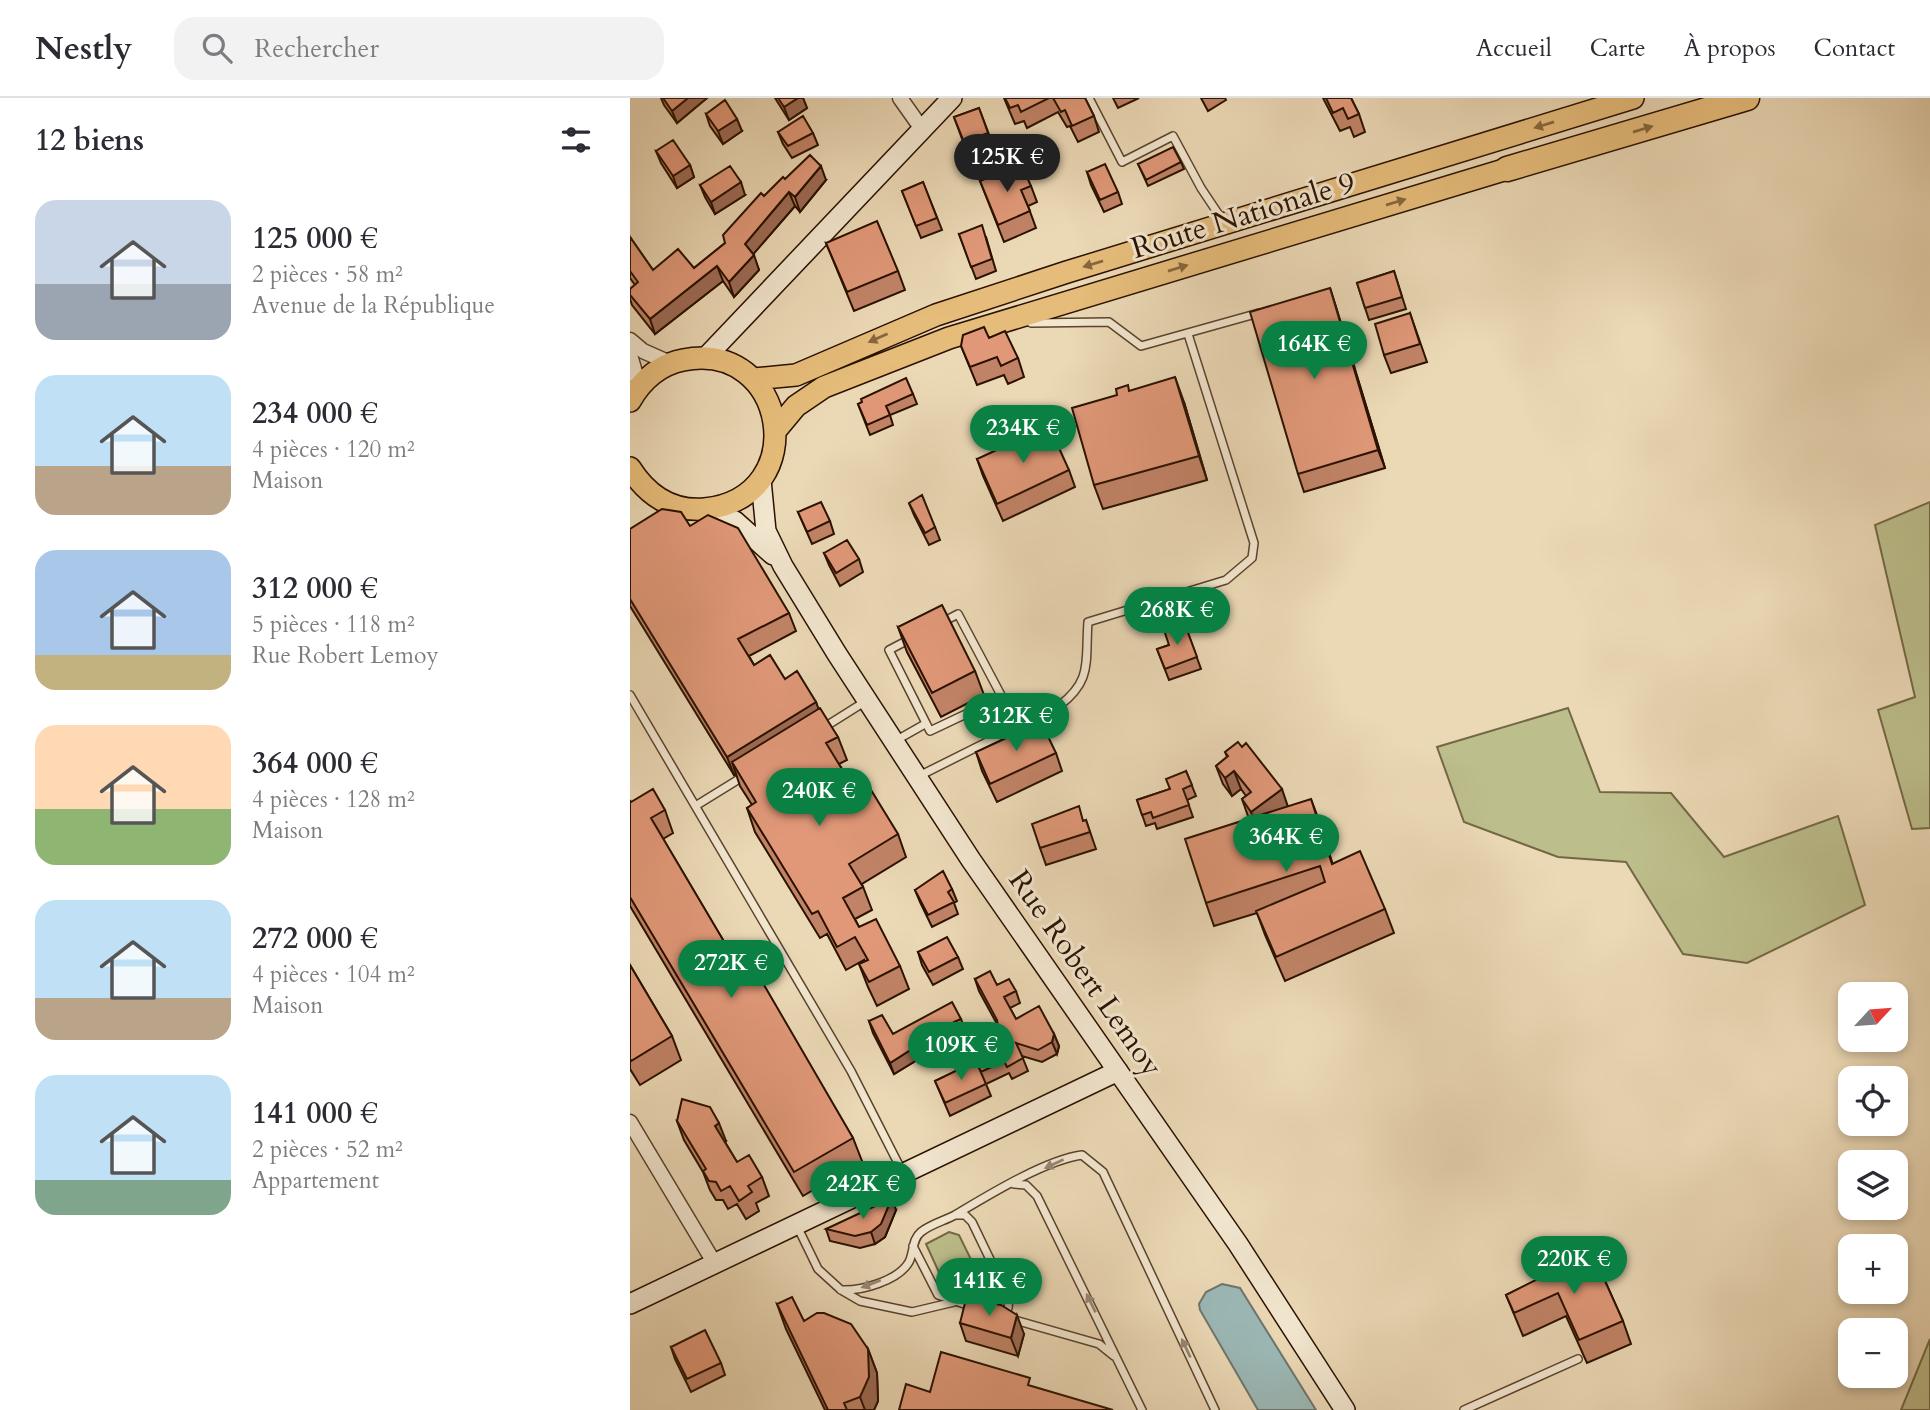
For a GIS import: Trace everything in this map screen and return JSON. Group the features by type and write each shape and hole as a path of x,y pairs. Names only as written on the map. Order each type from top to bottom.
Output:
{"highway":[{"name":"Route Nationale 9","path":"1507,169 1747,98"}],"main road":[{"path":"706,357 739,324 775,281 952,98"},
{"path":"754,379 796,375 936,315 1224,222 1633,98"},
{"name":"Route Nationale 9","path":"776,430 796,406 824,387 989,326 1507,169"},
{"path":"630,468 638,489 675,507 707,509 740,499 761,480 775,448 776,430 771,410 754,379 729,364 706,357 670,363 655,371 635,393"},
{"name":"Rue Robert Lemoy","path":"761,480 766,531 783,566 917,777 1238,1244 1345,1410"},
{"name":"Rue Robert Lemoy","path":"707,509 735,521 783,566"},
{"path":"630,1304 1118,1071"}],"street":[{"path":"900,98 922,129"},
{"path":"630,340 643,351 670,363"},
{"path":"630,355 635,393"},
{"path":"630,1122 715,1264"}],"lane":[{"path":"1089,98 1122,162 1173,136 1201,188 1224,222"},
{"path":"989,326 1050,321 1109,322 1141,346 1272,309"},
{"path":"917,777 1059,706 1076,692 1084,679 1088,622 1226,580 1252,558 1254,542 1188,334"},
{"path":"958,614 1002,697 930,731 925,724 888,650 958,614"},
{"path":"630,695 851,1070 903,1175"},
{"path":"813,734 868,700"},
{"path":"894,741 925,724"},
{"path":"697,805 757,768"},
{"path":"841,1290 857,1290 896,1274 907,1265 920,1233 955,1215 973,1201 1073,1156 1082,1155 1103,1171 1215,1410"},
{"path":"1010,1185 1026,1185 1037,1195 1143,1410"},
{"path":"955,1215 965,1215 972,1222 1009,1298 1008,1308 994,1314 1099,1344 1121,1364"},
{"path":"797,1225 818,1269 841,1290 860,1301 904,1312 954,1302"},
{"path":"914,1246 934,1290 954,1302 981,1310"},
{"path":"1464,1410 1578,1359"}],"green space":[{"path":"1930,502 1930,828 1912,829 1878,710 1915,697 1875,525"},
{"path":"1568,708 1600,792 1671,793 1724,857 1838,816 1865,905 1747,963 1683,954 1626,862 1558,857 1464,822 1437,747"},
{"path":"949,1232 959,1235 984,1286 983,1291 942,1279 926,1244"},
{"path":"1930,1339 1930,1410 1901,1410"}],"water":[{"path":"1222,1284 1240,1288 1316,1410 1258,1410 1200,1310 1199,1304 1206,1292"}],"building":[{"path":"663,98 688,98 672,111"},
{"path":"778,98 798,98 784,107"},
{"path":"1005,98 1049,98 1021,112 1018,105 1010,108"},
{"path":"1053,98 1085,98 1094,116 1072,126 1065,110 1061,112"},
{"path":"1326,98 1351,98 1359,114 1348,119 1343,108 1333,113"},
{"path":"725,100 737,119 718,131 706,114"},
{"path":"979,108 988,133 964,142 954,117"},
{"path":"803,116 813,133 788,146 778,132"},
{"path":"673,140 690,165 673,176 656,151"},
{"path":"1173,147 1181,162 1146,180 1138,164"},
{"path":"810,155 821,166 795,197 789,192 745,244 754,255 729,282 717,266 650,319 630,295 630,289 638,282 630,271 630,237 653,270 678,249 694,268 725,243 723,235 761,193 764,196"},
{"path":"1021,164 1031,186 1021,190 1030,211 998,225 980,181"},
{"path":"1105,164 1118,192 1100,200 1087,172"},
{"path":"730,166 741,182 711,202 700,185"},
{"path":"923,182 937,218 916,226 902,191"},
{"path":"877,221 898,271 847,292 826,243"},
{"path":"982,225 992,259 971,267 959,234"},
{"path":"1394,271 1402,297 1365,308 1357,283"},
{"path":"1330,288 1378,450 1298,474 1250,312"},
{"path":"1410,313 1420,344 1384,355 1375,324"},
{"path":"984,327 989,338 1005,331 1018,358 1001,366 997,357 970,367 961,346 963,335"},
{"path":"1175,377 1199,456 1094,485 1072,408 1117,395 1116,389 1128,385 1129,391"},
{"path":"906,378 913,394 886,406 890,415 867,425 858,404 862,402 861,399"},
{"path":"1049,426 1069,470 997,504 977,459"},
{"path":"922,495 935,527 925,533 909,503"},
{"path":"821,502 830,521 807,532 798,512"},
{"path":"662,509 681,512 690,526 708,515 738,528 789,613 738,639 754,665 770,655 785,679 797,671 816,702 727,757 630,599 630,529"},
{"path":"847,540 859,559 836,573 824,553"},
{"path":"942,605 975,671 932,693 898,627"},
{"path":"1184,622 1197,657 1165,669 1157,649 1169,645 1164,630"},
{"path":"820,708 838,737 826,743 848,779 860,772 898,834 849,864 863,887 843,898 859,927 876,919 900,966 869,982 859,964 868,960 855,937 837,947 818,911 812,914 747,808 756,802 732,762"},
{"path":"1041,722 1056,753 990,784 976,752"},
{"path":"1238,742 1242,747 1246,743 1282,789 1251,812 1242,799 1251,792 1234,771 1225,778 1216,766 1228,756 1225,752"},
{"path":"1186,771 1192,785 1183,789 1189,805 1153,818 1151,812 1142,815 1137,800 1170,789 1166,779"},
{"path":"653,789 665,810 651,818 742,972 753,966 853,1138 794,1172 630,897 630,801"},
{"path":"1311,799 1332,864 1360,851 1385,909 1276,957 1256,911 1325,882 1320,866 1206,903 1185,839"},
{"path":"1079,806 1083,821 1086,820 1090,832 1040,848 1032,824"},
{"path":"943,871 952,889 948,892 954,902 928,915 915,890"},
{"path":"947,937 958,957 929,972 918,952"},
{"path":"630,965 672,1036 631,1061 630,1059"},
{"path":"990,971 997,985 1009,979 1016,991 1004,997 1016,1019 1039,1006 1054,1034 1052,1042 1038,1050 1016,1043 1023,1058 1007,1067 1004,1061 981,1072 971,1050 999,1034 997,1020 975,979"},
{"path":"952,1002 961,1019 954,1022 956,1026 931,1037 890,1063 869,1021 882,1015 893,1034"},
{"path":"976,1061 986,1084 945,1103 935,1081"},
{"path":"682,1099 710,1107 719,1123 715,1126 737,1162 749,1155 762,1177 748,1186 752,1192 739,1201 730,1186 721,1191 716,1182 709,1181 703,1171 706,1169 677,1121"},
{"path":"892,1198 881,1224 871,1232 855,1236 826,1229"},
{"path":"1592,1252 1623,1321 1579,1340 1558,1293 1514,1313 1506,1295"},
{"path":"792,1297 804,1321 817,1313 824,1313 851,1324 868,1349 869,1377 860,1397 844,1403 847,1410 828,1410 777,1304"},
{"path":"966,1299 1001,1305 1017,1315 1011,1338 960,1323"},
{"path":"705,1330 721,1363 687,1379 671,1347"},
{"path":"941,1352 1030,1378 1028,1385 1113,1410 899,1410 906,1384 930,1392"}]}
